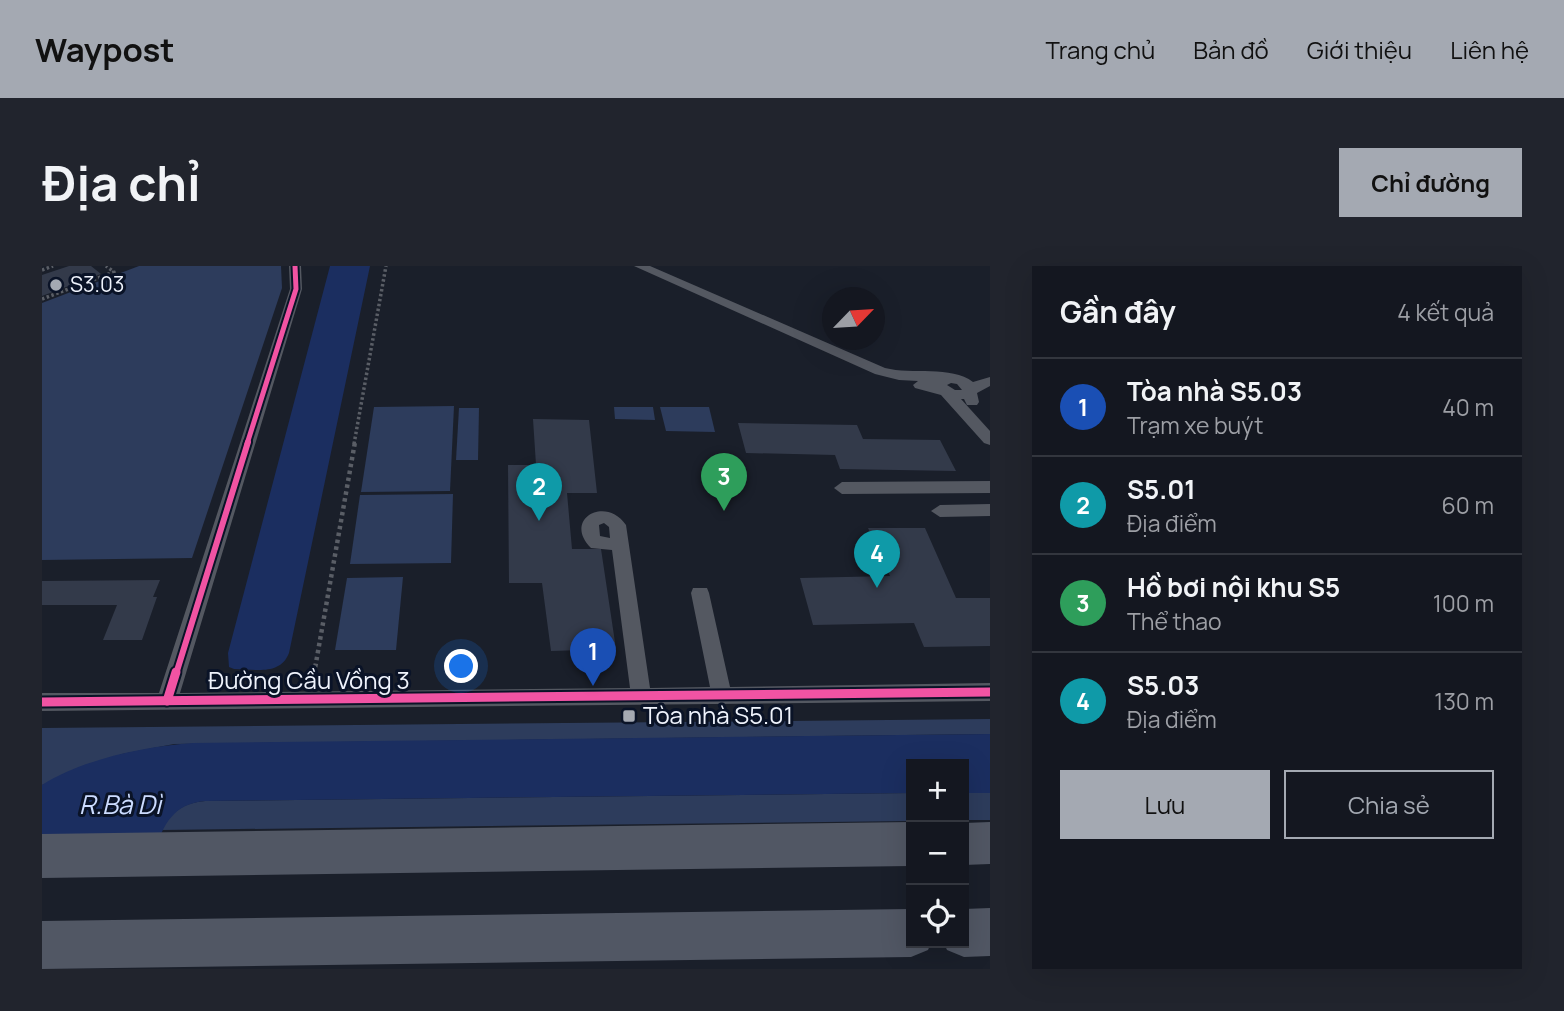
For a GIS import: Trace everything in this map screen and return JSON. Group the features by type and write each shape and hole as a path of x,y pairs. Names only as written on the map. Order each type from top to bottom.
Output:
{"highway":[{"path":"969,844 990,843"},
{"path":"42,856 906,844"},
{"path":"969,933 990,932"},
{"path":"42,946 906,933"}],"street":[{"name":"Đường Cầu Vồng 3","path":"295,266 296,289 167,701 309,702 990,692"},
{"path":"640,266 901,380 990,380"},
{"path":"949,382 961,395 990,380"},
{"path":"949,382 966,410 990,438"},
{"path":"969,392 990,438"},
{"path":"842,488 990,487"},
{"path":"940,511 990,510"},
{"path":"619,544 641,696"},
{"path":"700,593 722,696"},
{"path":"42,702 167,701"}],"path":[{"path":"42,270 52,266"},
{"path":"42,299 114,272 106,266"},
{"path":"309,702 386,266"}],"shaded area":[{"path":"139,266 281,266 282,288 192,558 42,560 42,303"},
{"path":"454,406 450,491 361,492 374,407"},
{"path":"614,407 653,407 655,420 615,419"},
{"path":"660,407 709,407 715,432 666,431"},
{"path":"459,408 479,408 478,460 456,460"},
{"path":"453,494 451,563 350,564 360,495"},
{"path":"403,577 396,650 335,650 347,578"},
{"path":"990,719 990,734 174,744 122,754 42,785 42,728"},
{"path":"906,793 906,821 162,830 179,809 205,801"},
{"path":"969,793 990,793 990,820 969,820"}],"water":[{"path":"330,266 370,266 289,653 280,665 273,668 234,669 229,667 228,653"},
{"name":"R.Bà Dì","path":"990,734 990,793 969,793 969,759 906,759 906,793 205,801 185,806 171,817 154,852 42,854 42,785 76,768 115,755 193,743"}],"building":[{"name":"S3.03","path":"69,266 91,266 101,274 42,296 42,275"},
{"path":"533,419 589,420 597,493 567,493 572,549 601,549 616,649 551,651 542,583 509,583 508,465 536,465"},
{"path":"738,423 857,425 863,439 940,440 956,471 840,469 835,455 746,453"},
{"path":"868,528 925,528 956,598 990,598 990,646 924,647 914,623 813,625 800,578 890,576"},
{"path":"160,580 142,640 103,640 117,605 42,605 42,581"}],"cycle path":[{"path":"167,701 296,289 295,266"},
{"path":"42,702 990,692"}],"place":[{"name":"S3.03","path":"56,285"},
{"name":"Hồ bơi nội khu S5","path":"724,511"},
{"name":"S5.01","path":"539,521"},
{"name":"S5.03","path":"877,588"},
{"name":"Tòa nhà S5.03","path":"593,686"},
{"name":"Tòa nhà S5.01","path":"629,716"}]}
